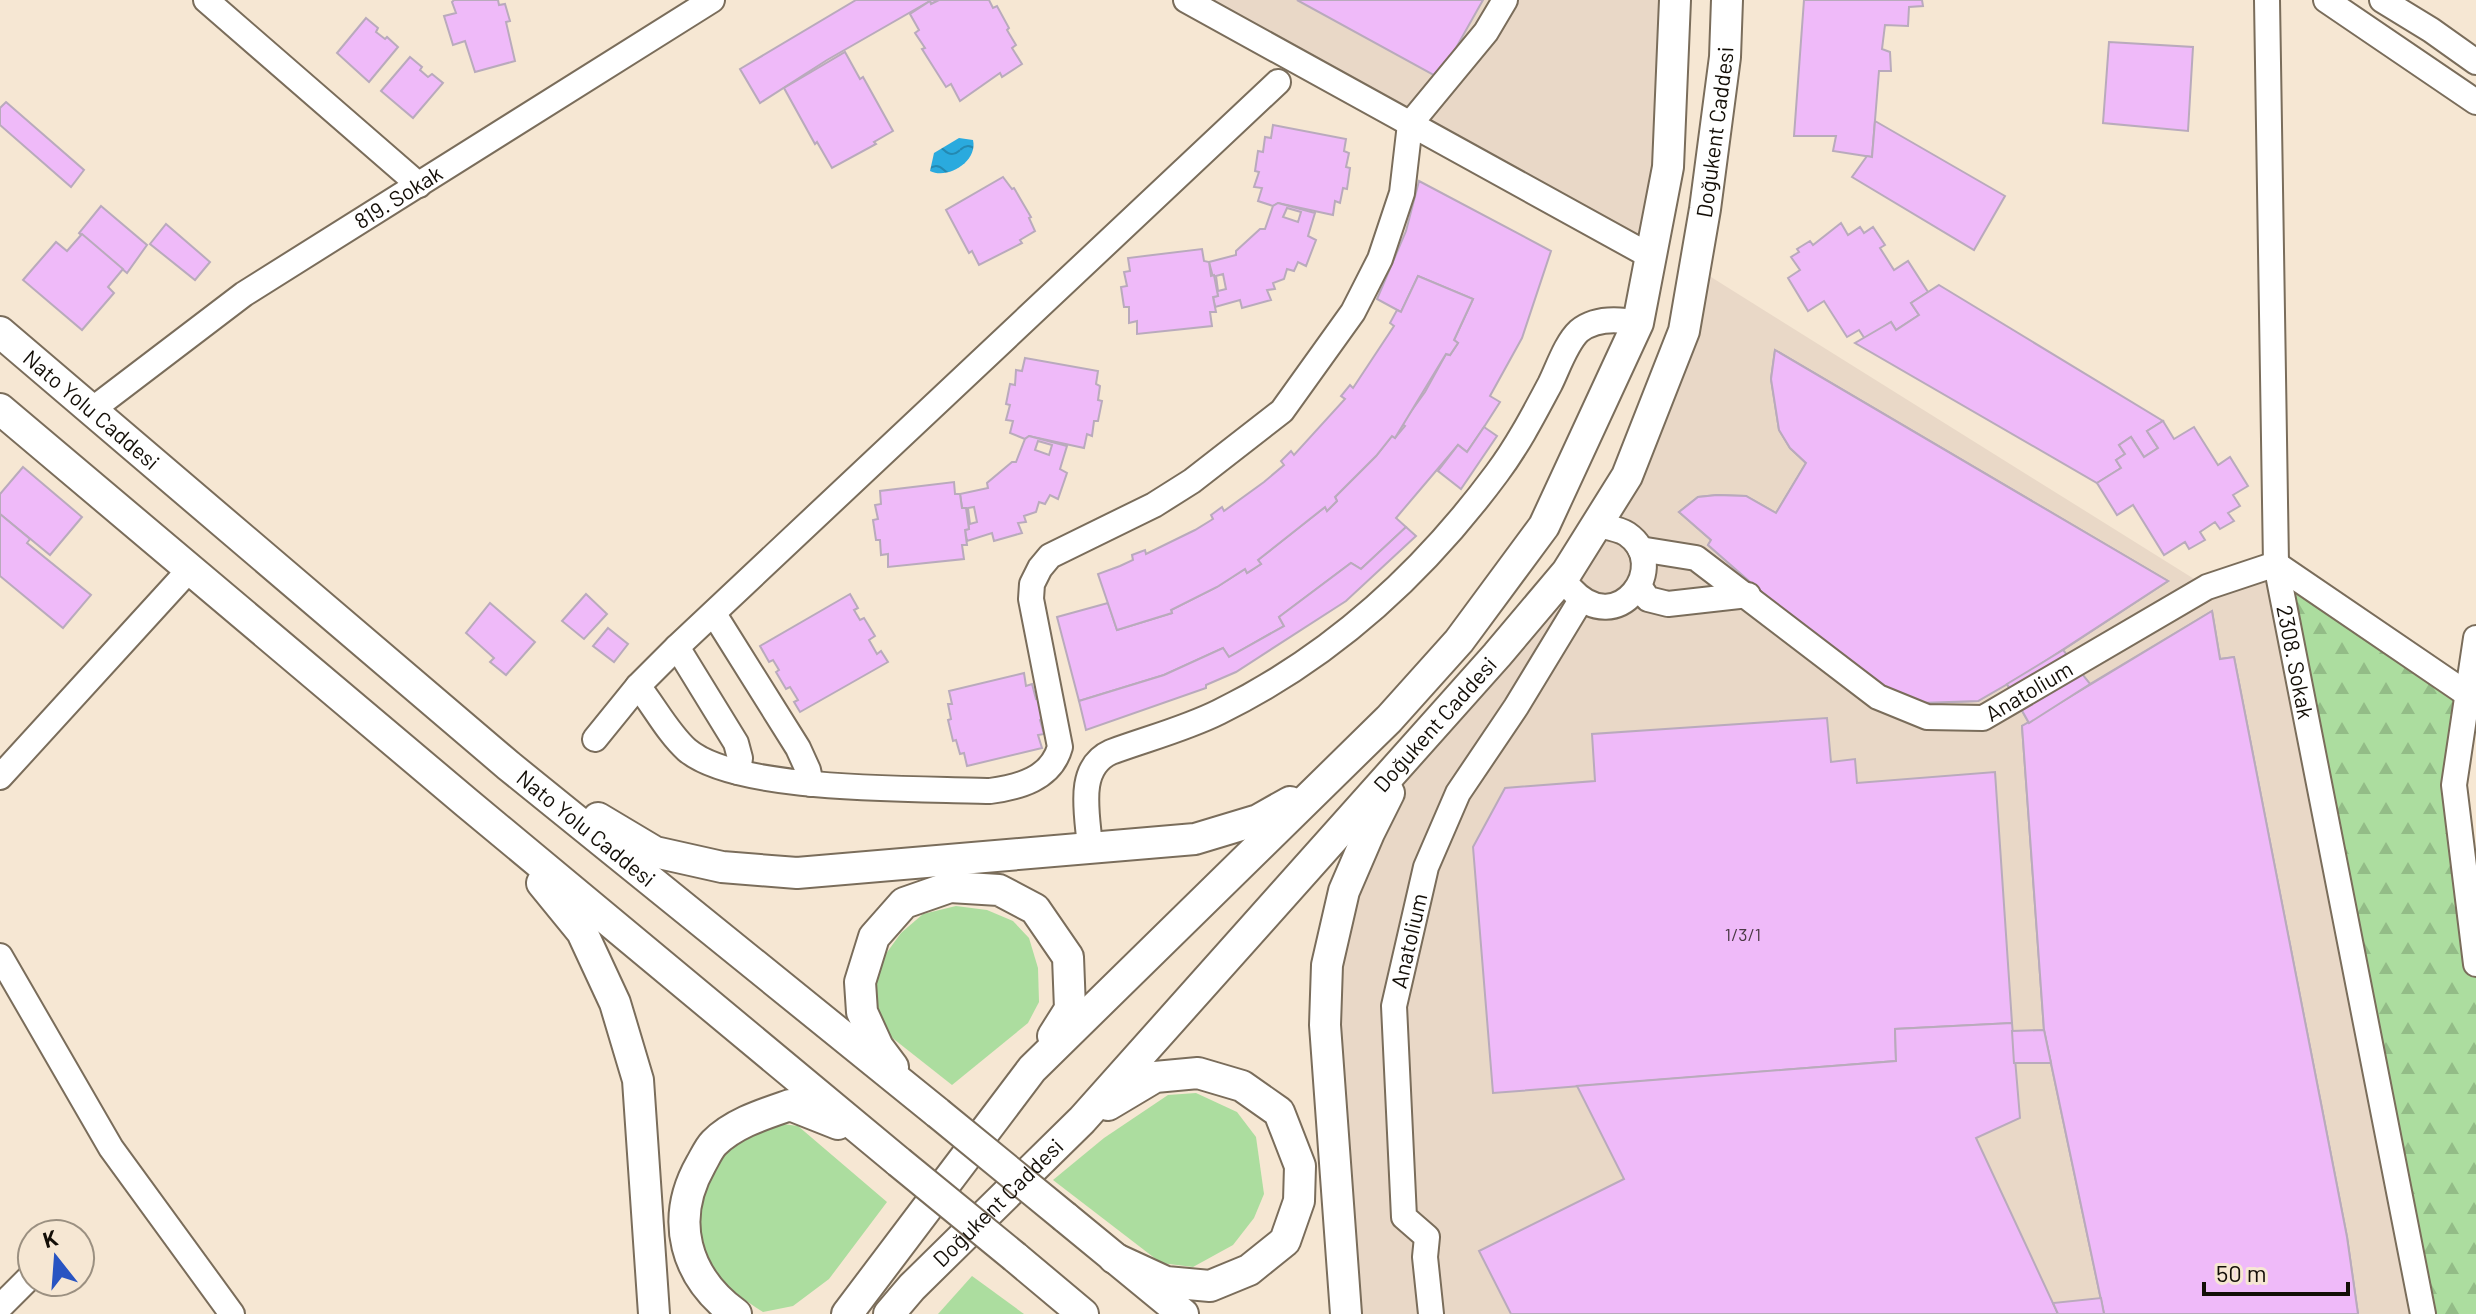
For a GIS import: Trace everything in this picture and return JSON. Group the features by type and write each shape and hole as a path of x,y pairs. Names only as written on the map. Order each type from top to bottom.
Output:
{"main road":[{"name":"Doğukent Caddesi","path":"847,1312 1032,1069 1389,719 1459,641 1544,526 1638,323 1668,167 1675,0"},
{"name":"Doğukent Caddesi","path":"889,1314 907,1300 1082,1120 1410,753 1571,589 1597,525 1627,476 1684,331 1705,209 1725,57 1727,0"},
{"name":"Nato Yolu Caddesi","path":"0,332 509,766 1183,1314"},
{"path":"0,409 467,803 1015,1257 1071,1308"},
{"path":"509,766 655,852 722,867 797,873 1195,839 1258,820 1313,790 1389,719"},
{"path":"1346,1314 1325,1025 1327,965 1344,891 1369,833 1410,753"},
{"path":"467,803 543,884 582,932 615,1003 638,1080 654,1314"},
{"path":"908,1088 878,1047 862,1012 860,982 874,937 904,903 950,887 999,890 1035,909 1068,957 1070,1009 1032,1069"},
{"path":"1082,1120 1155,1077 1198,1073 1242,1086 1279,1112 1300,1166 1299,1201 1285,1241 1249,1270 1210,1286 1166,1282 1114,1258"},
{"path":"736,1314 716,1300 692,1263 683,1219 693,1179 713,1144 748,1120 790,1105 866,1136"}],"street":[{"path":"206,0 419,185"},
{"name":"819. Sokak","path":"93,409 244,294 712,0"},
{"path":"1186,0 1650,256"},
{"path":"638,686 688,750 702,759 738,772 811,784 990,791 1019,785 1046,773 1057,760 1060,747 1031,599 1032,584 1040,568 1050,556 1067,546 1154,505 1192,481 1282,411 1353,312 1380,259 1402,193 1410,124 1486,32 1505,0"},
{"name":"2308. Sokak","path":"2267,0 2276,564 2423,1314"},
{"path":"2326,0 2476,102"},
{"path":"2382,0 2476,62"},
{"path":"595,739 638,686 677,647 1278,82"},
{"path":"1090,848 1087,783 1097,761 1111,752 1216,714 1281,678 1341,636 1408,577 1468,512 1510,455 1579,332 1602,321 1638,323"},
{"name":"Anatolium","path":"1597,525 1627,533 1640,549 1696,558 1878,697 1927,717 1983,718 2207,587 2276,564"},
{"path":"1571,589 1605,608 1629,600 1639,586 1644,570 1640,549"},
{"path":"2276,564 2467,694"},
{"path":"0,777 190,569"},
{"path":"1639,586 1648,599 1668,604 1748,595"},
{"name":"Anatolium","path":"1431,1314 1425,1257 1427,1237 1404,1217 1394,1006 1426,867 1458,793 1516,707 1571,589"},
{"path":"714,614 798,748 811,784"},
{"path":"2476,638 2454,785 2476,964"},
{"path":"677,647 736,743 740,758 738,772"},
{"path":"0,956 111,1148 232,1314"},
{"path":"0,1307 16,1291"}],"shaded area":[{"path":"1186,0 1675,0 1650,256"},
{"path":"1695,267 2207,587 2276,564 2423,1314 1346,1314 1327,965 1410,753 1627,476"}],"green space":[{"path":"2276,564 2467,694 2454,785 2476,964 2476,1314 2423,1314"},
{"path":"956,906 987,910 1013,921 1029,938 1038,968 1039,1002 1028,1023 952,1085 881,1029 874,981 885,955 901,933 923,914"},
{"path":"1196,1093 1237,1112 1256,1137 1264,1194 1254,1218 1233,1245 1193,1267 1161,1263 1053,1180 1104,1138 1168,1095"},
{"path":"767,1122 798,1126 887,1202 829,1279 793,1306 763,1312 714,1273 696,1241 694,1223 697,1203 721,1151 733,1140"},
{"path":"972,1276 1024,1314 938,1314"}],"water":[{"path":"959,138 973,140 971,155 966,161 953,171 930,171 934,153"}],"building":[{"path":"454,0 498,0 499,5 505,4 510,21 506,22 515,61 475,72 465,41 453,45 444,16 456,13"},
{"path":"856,0 939,0 931,4 930,1 827,60 760,103 740,69"},
{"path":"939,0 989,0 993,8 997,6 1016,45 1012,48 1022,64 1002,77 1000,73 960,101 951,84 946,87 922,49 925,48 915,33 919,30 910,14 930,1 931,4"},
{"path":"1297,0 1483,0 1439,78"},
{"path":"1804,0 1922,0 1923,6 1909,7 1908,26 1885,25 1882,49 1890,52 1891,71 1879,71 1872,157 1833,151 1836,136 1794,136"},
{"path":"366,18 378,28 376,32 398,47 369,82 337,53"},
{"path":"2109,42 2193,47 2188,131 2103,123"},
{"path":"845,52 860,79 863,77 893,131 832,168 784,88"},
{"path":"410,57 428,77 432,74 443,83 413,118 381,91"},
{"path":"6,102 84,170 71,187 0,125 0,108"},
{"path":"1875,121 2005,196 1974,250 1852,177 1867,156 1872,157"},
{"path":"1273,125 1346,139 1344,151 1349,153 1346,167 1350,168 1347,189 1343,188 1340,203 1335,201 1333,215 1258,201 1262,188 1254,187 1259,172 1255,171 1258,151 1263,152 1265,137 1271,138"},
{"path":"1003,177 1014,188 1031,217 1035,231 1020,240 1022,243 979,265 972,251 969,253 946,210"},
{"path":"1419,181 1551,251 1522,338 1490,396 1500,402 1484,427 1467,452 1458,445 1396,518 1406,527 1361,569 1351,563 1279,617 1284,626 1229,657 1223,648 1164,675 1079,701 1057,617 1108,603 1117,630 1172,613 1171,610 1245,569 1247,573 1261,564 1258,560 1325,507 1327,511 1337,501 1335,497 1405,426 1402,424 1425,392 1446,354 1450,355 1458,343 1454,340 1473,299 1418,276 1401,312 1377,299 1406,231"},
{"path":"1278,203 1315,213 1308,236 1316,240 1306,266 1298,262 1294,271 1287,269 1284,279 1273,283 1275,289 1267,290 1271,300 1242,308 1240,300 1215,307 1213,297 1218,296 1209,262 1236,255 1236,251 1260,229 1265,229 1273,206","holes":["1287,208 1301,212 1298,222 1283,217","1223,274 1226,289 1218,291 1216,276"]},
{"path":"101,206 147,245 127,273 79,233"},
{"path":"1841,223 1848,235 1860,227 1864,233 1873,227 1885,245 1880,248 1894,270 1908,261 1928,292 1911,303 1919,315 1896,330 1891,322 1865,339 1859,330 1847,337 1824,301 1808,311 1788,278 1800,270 1791,257 1799,252 1797,249 1810,241 1813,245"},
{"path":"166,224 210,262 195,280 150,244"},
{"path":"82,234 123,269 108,287 114,293 82,330 23,280 56,242 67,251"},
{"path":"1202,249 1204,261 1209,262 1211,276 1214,275 1218,296 1213,297 1216,312 1210,312 1212,326 1137,334 1137,321 1129,323 1129,307 1124,307 1121,287 1127,286 1124,272 1130,271 1128,258"},
{"path":"1418,276 1473,299 1454,340 1458,343 1450,355 1446,354 1395,438 1392,436 1335,497 1337,501 1327,511 1325,507 1258,560 1261,564 1247,573 1245,569 1171,610 1172,613 1117,630 1098,574 1133,560 1132,555 1145,550 1146,554 1195,530 1213,519 1211,515 1222,507 1224,511 1284,465 1281,461 1291,451 1294,455 1345,399 1341,396 1350,385 1353,388 1394,326 1390,323 1397,310 1401,312"},
{"path":"1939,285 2163,421 2147,431 2158,448 2144,457 2131,437 2119,445 2125,454 2116,460 2121,468 2097,483 1855,343 1891,322 1896,330 1919,315 1911,303"},
{"path":"1775,350 2168,581 2063,650 2090,684 2212,611 2220,659 2234,657 2347,1237 2358,1314 2104,1314 2044,1030 2022,726 2029,723 2007,684 1978,701 1920,703 1881,692 1708,545 1711,540 1679,512 1698,497 1717,495 1746,496 1776,513 1806,463 1790,448 1779,430 1771,379"},
{"path":"1775,350 2168,581 2030,671 1978,701 1920,703 1881,692 1708,545 1711,540 1679,512 1698,497 1717,495 1746,496 1776,513 1806,463 1790,448 1779,430 1771,379"},
{"path":"1025,358 1098,371 1098,400 1102,401 1098,421 1094,421 1092,436 1087,434 1084,448 1029,436 1025,439 1010,433 1013,421 1006,420 1010,405 1006,404 1010,384 1015,385 1016,370 1022,371"},
{"path":"2163,421 2174,439 2194,427 2218,465 2230,457 2248,486 2233,495 2240,506 2228,513 2234,521 2220,529 2215,522 2200,532 2205,540 2189,549 2185,542 2164,555 2133,505 2117,515 2097,483 2121,468 2116,460 2125,454 2119,445 2131,437 2144,457 2158,448 2147,431"},
{"path":"1484,427 1497,436 1461,489 1438,471 1458,445 1467,452"},
{"path":"1029,436 1067,446 1060,469 1067,473 1058,499 1050,495 1045,504 1039,502 1036,512 1024,516 1026,522 1018,523 1022,533 994,541 992,533 967,541 966,508 962,508 960,494 988,488 987,483 1016,462","holes":["1038,441 1052,445 1049,455 1035,450","974,507 977,522 970,524 968,508"]},
{"path":"23,467 82,517 50,555 0,514 0,494"},
{"path":"954,482 955,494 960,494 962,508 966,508 969,529 965,530 967,545 962,545 964,559 888,567 888,554 881,555 873,520 878,519 875,505 881,504 880,491"},
{"path":"0,514 30,539 27,543 91,595 63,628 0,576"},
{"path":"1406,527 1416,536 1346,601 1236,672 1206,685 1206,688 1086,730 1079,701 1164,675 1223,648 1229,657 1284,626 1279,617 1351,563 1361,569"},
{"path":"586,594 607,614 584,639 562,621"},
{"path":"850,594 858,608 854,610 860,620 864,618 875,636 869,640 877,654 881,651 888,662 800,712 794,702 798,700 790,687 786,689 773,660 769,662 760,646"},
{"path":"490,603 535,642 506,675 490,662 494,658 466,633"},
{"path":"2212,611 2220,659 2234,657 2347,1237 2358,1314 2104,1314 2044,1030 2022,726"},
{"path":"608,628 628,644 614,662 593,646"},
{"path":"2063,650 2090,684 2029,723 2007,684"},
{"path":"1024,673 1026,686 1032,684 1036,699 1040,698 1044,718 1040,720 1044,734 1038,735 1042,748 967,766 964,753 960,754 956,740 953,741 948,720 951,719 948,704 952,704 949,691"},
{"path":"1827,718 1831,762 1855,759 1857,783 1995,772 2012,1023 1895,1029 1896,1061 1493,1093 1473,847 1505,788 1595,781 1592,734"},
{"path":"2012,1023 2020,1118 1976,1138 2058,1314 1511,1314 1479,1251 1624,1179 1577,1086 1896,1061 1895,1029"},
{"path":"2044,1030 2051,1063 2014,1063 2012,1031"},
{"path":"2101,1298 2104,1314 2058,1314 2053,1303"}]}
